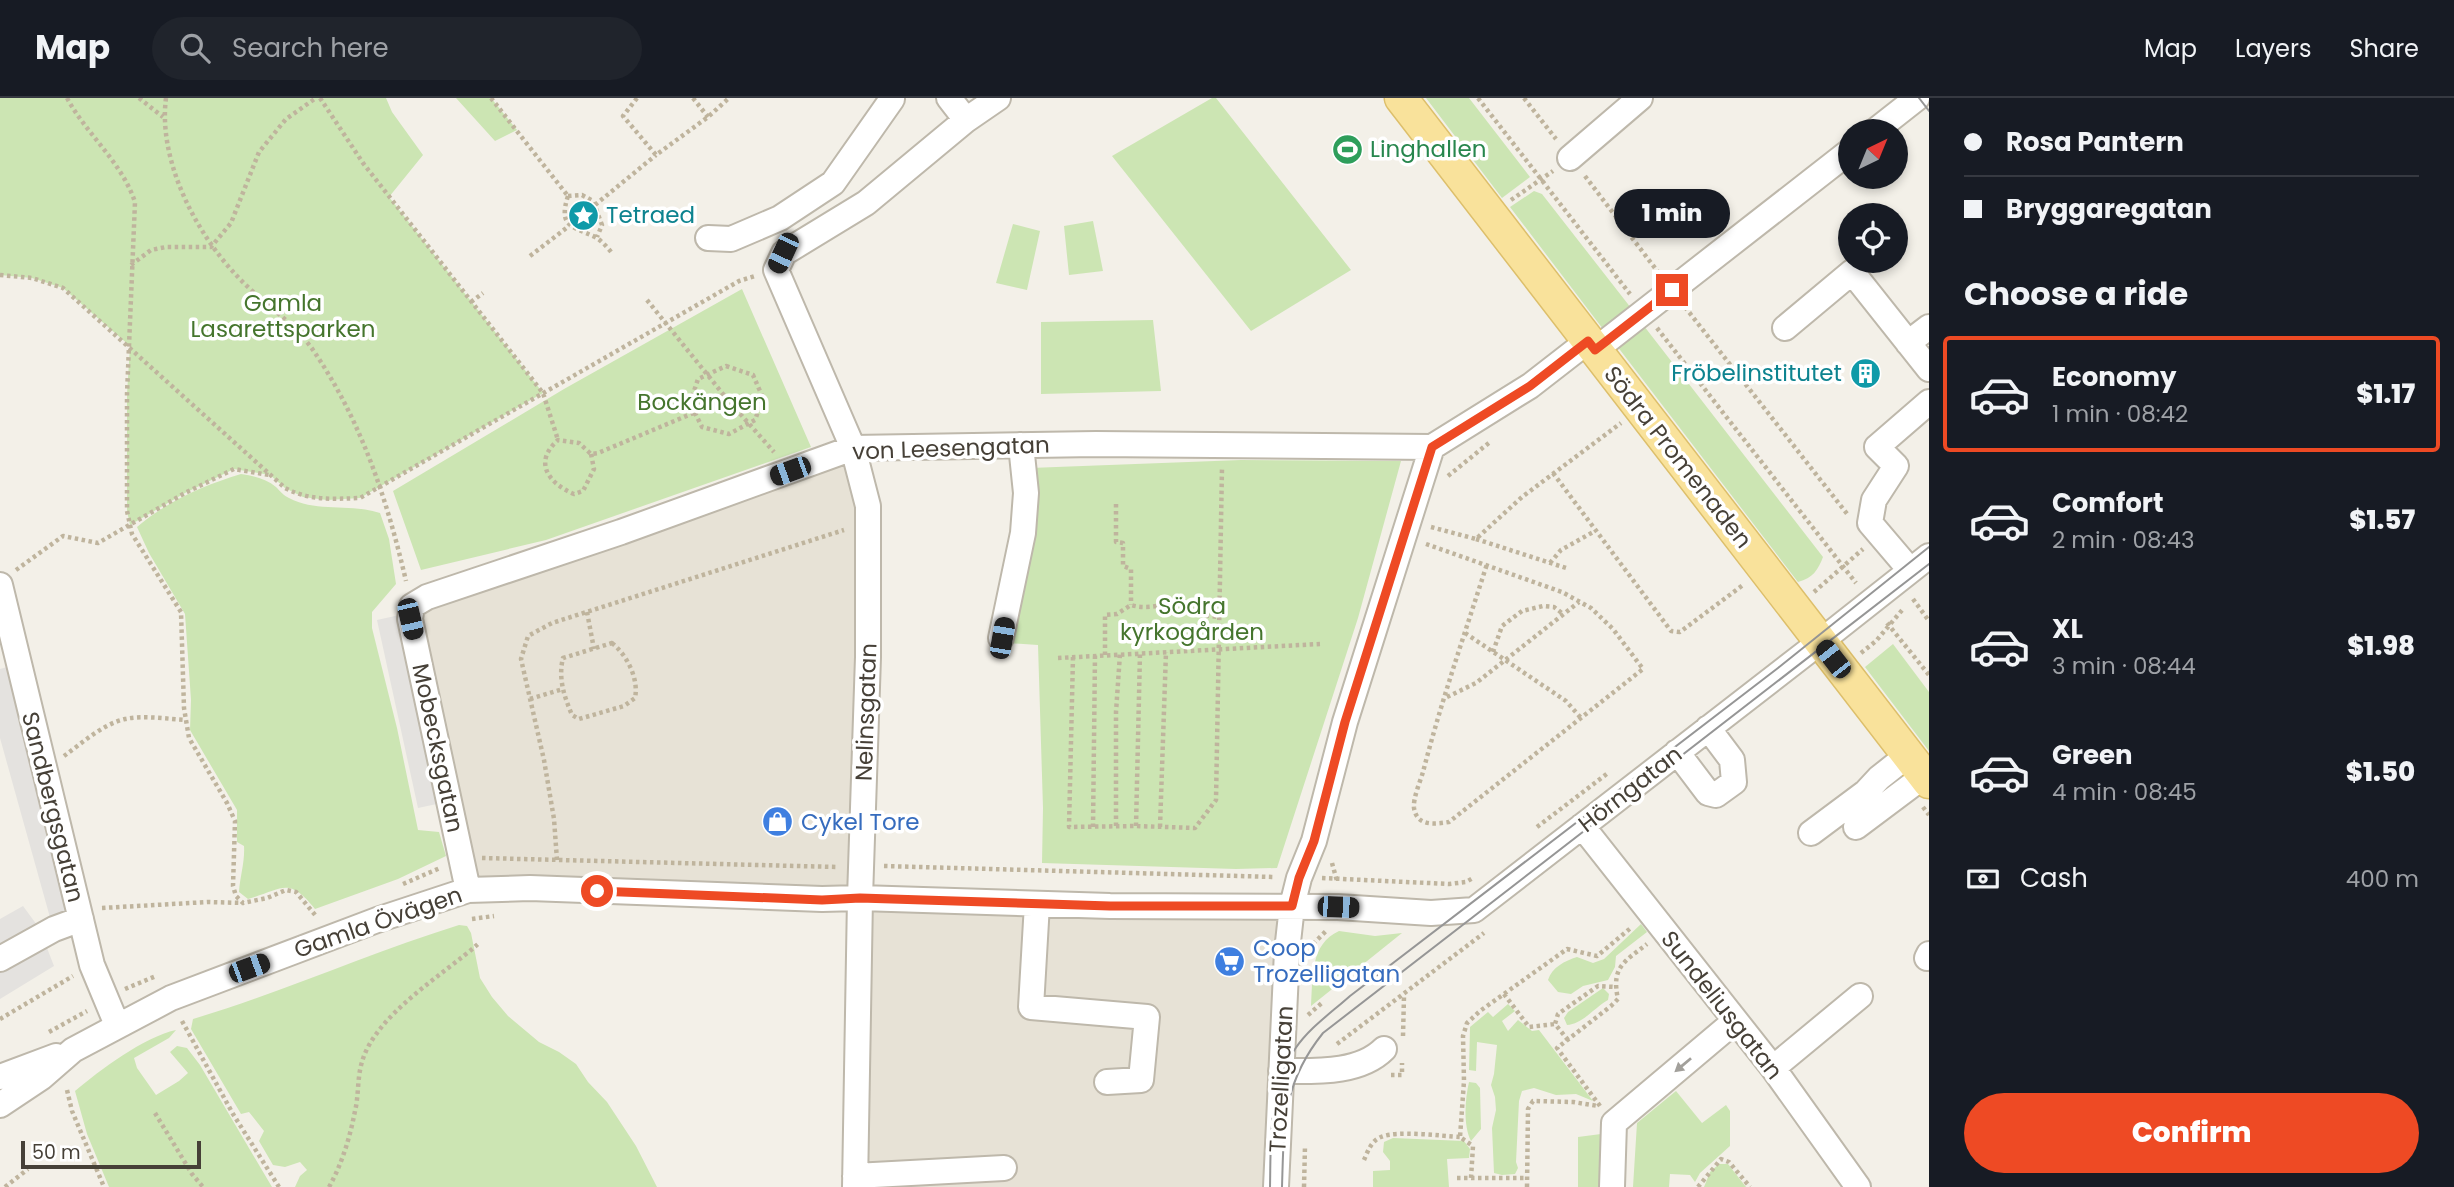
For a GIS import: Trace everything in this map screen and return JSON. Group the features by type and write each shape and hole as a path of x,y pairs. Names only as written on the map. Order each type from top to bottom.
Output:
{"main road":[{"name":"Södra Promenaden","path":"1401,98 1920,771"}],"street":[{"path":"949,98 966,120"},
{"path":"776,270 783,253 857,208 966,120 998,98"},
{"path":"1570,158 1640,98"},
{"path":"1890,119 1917,98"},
{"path":"1925,98 1929,103"},
{"path":"708,238 731,239 780,218 834,182 892,99"},
{"path":"1432,447 1644,311 1838,160"},
{"path":"834,182 857,208"},
{"name":"Nelinsgatan","path":"776,270 853,448 868,506 869,656 860,898 855,1181"},
{"path":"1785,328 1852,272 1929,369"},
{"path":"1908,343 1929,327"},
{"path":"1920,572 1870,523 1874,499 1896,466 1877,446 1929,402"},
{"path":"1002,638 1023,533 1026,493 1021,445"},
{"name":"von Leesengatan","path":"412,606 427,597 621,532 853,448 1021,445 1432,447"},
{"name":"Trozelligatan","path":"1276,1187 1287,951 1292,906 1299,878 1314,841 1345,722 1432,447"},
{"name":"Hörngatan","path":"1292,906 1431,913 1474,910 1871,602 1920,572"},
{"name":"Sandbergsgatan","path":"3,581 35,735 89,914 92,965 117,1026"},
{"name":"Mobecksgatan","path":"412,606 410,619 468,890"},
{"path":"1676,752 1708,793 1716,795 1734,782 1732,760 1708,728"},
{"path":"1856,827 1920,771"},
{"path":"1811,833 1866,792 1879,778 1920,771"},
{"name":"Sundeliusgatan","path":"1582,826 1773,1068 1858,1187"},
{"name":"Gamla Övägen","path":"0,1077 73,1050 171,998 377,920 468,890 530,888 822,900 860,898 1037,904 1292,906"},
{"path":"1037,904 1031,1007 1147,1017 1141,1080 1107,1082"},
{"path":"0,959 54,929 89,914"},
{"path":"1773,1068 1860,996"},
{"path":"1612,1187 1614,1123 1735,1021"},
{"path":"1281,1071 1360,1065 1375,1058 1384,1049"},
{"name":"Gamla Övägen","path":"0,1105 42,1077 73,1050"},
{"path":"855,1181 1004,1168"}],"path":[{"path":"68,98 79,120 104,147 128,183 135,202 131,265 127,511 132,534 181,612 186,720 190,738 227,803 234,821 233,886 236,896 243,903"},
{"path":"139,98 163,117"},
{"path":"166,98 163,117 173,167 192,215 211,247 237,276 287,321 312,348 346,406 381,486 392,520 412,606"},
{"path":"211,247 231,223 259,152 286,119 318,98 363,163 543,393 558,440"},
{"path":"492,98 568,196 564,215 569,226 597,237 612,253"},
{"path":"637,98 623,116 656,155"},
{"path":"693,98 708,117"},
{"path":"595,205 729,98"},
{"path":"1478,98 1929,675"},
{"path":"1524,98 1853,521"},
{"path":"1491,215 1570,158"},
{"path":"568,196 582,195 593,201 602,225 597,237"},
{"path":"530,256 569,226"},
{"path":"131,265 151,250 166,247 211,247"},
{"path":"0,275 33,278 63,288 285,488 303,497 327,500 360,498 739,281 776,270"},
{"path":"471,302 484,293"},
{"path":"648,300 727,399 790,471"},
{"path":"726,366 753,375 763,398 755,420 729,434 702,427 695,413 690,403 698,379 726,366"},
{"path":"591,454 727,399"},
{"path":"1617,412 1631,430"},
{"path":"1476,540 1522,497 1623,421"},
{"path":"1447,477 1499,434"},
{"path":"558,440 579,443 591,454 594,469 583,491 574,494 551,481 546,470 548,449 558,440"},
{"path":"1073,657 1069,827 1195,828 1216,800 1220,471 1224,445"},
{"path":"3,581 63,536 98,543 185,493 234,469 270,475"},
{"path":"1553,473 1671,631 1680,632 1747,583"},
{"path":"1116,504 1116,542 1123,543 1123,566 1131,569 1131,605"},
{"path":"557,860 554,819 544,760 521,659 528,636 552,623 868,522"},
{"path":"1423,524 1566,568"},
{"path":"1550,563 1561,550 1595,531"},
{"path":"1419,541 1487,564 1562,592 1591,608 1613,629 1643,669 1449,822 1434,825 1424,823 1414,807 1487,564"},
{"path":"1795,610 1870,543"},
{"path":"1876,641 1912,599 1920,572"},
{"path":"1912,599 1929,621"},
{"path":"1446,697 1476,683 1579,602"},
{"path":"1105,655 1105,615 1117,614 1131,605 1146,609 1158,604 1178,603 1189,612 1219,617"},
{"path":"1493,652 1502,626 1522,611 1543,606 1554,607 1563,614"},
{"path":"587,612 594,649"},
{"path":"1465,633 1566,701 1581,718"},
{"path":"612,643 622,650 638,686 635,698 624,706 579,719 572,715 563,689 559,674 563,658 612,643"},
{"path":"1058,657 1320,644"},
{"path":"1160,827 1166,652"},
{"path":"1136,826 1140,653"},
{"path":"1116,826 1116,712 1120,654"},
{"path":"1093,827 1095,655"},
{"path":"530,699 563,689"},
{"path":"57,760 103,729 125,719 186,720"},
{"path":"1529,834 1611,770"},
{"path":"1311,951 1314,941 1324,932 1340,928 1336,878 1331,855"},
{"path":"400,885 462,860 495,857 1336,878 1450,884 1466,882 1481,874"},
{"path":"89,914 208,902 243,903 267,898 286,890 296,892 316,916"},
{"path":"304,920 328,912"},
{"path":"1460,1137 1464,1081 1463,1036 1467,1023 1567,949 1597,956 1640,921"},
{"path":"1600,1107 1558,1048 1618,999 1614,978 1620,966 1654,938"},
{"path":"329,1187 341,1166 355,1111 362,1061 373,1041 392,1016 427,983 456,964 478,944"},
{"path":"0,1019 92,965"},
{"path":"45,1033 132,985 168,971"},
{"path":"1555,1024 1558,1014 1576,999 1598,986 1615,987"},
{"path":"1504,994 1528,1027 1555,1024"},
{"path":"1355,1031 1404,995"},
{"path":"1307,1003 1308,1015 1322,1002"},
{"path":"182,1021 233,1114 279,1187"},
{"path":"1555,1024 1568,1040"},
{"path":"67,1090 72,1111 104,1187"},
{"path":"1600,1107 1609,1099"},
{"path":"1527,1187 1528,1109 1533,1101 1573,1102 1600,1107"},
{"path":"155,1113 192,1174 203,1187"},
{"path":"1364,1160 1373,1142 1382,1136 1415,1134 1460,1137 1473,1146 1471,1178"},
{"path":"1698,1187 1713,1165 1721,1159 1729,1162 1750,1187"},
{"path":"5,1187 28,1169"},
{"path":"1457,1178 1527,1178"}],"shaded area":[{"path":"853,448 868,506 860,898 1292,906 1276,1187 855,1187 860,899 472,890 412,606"},
{"path":"404,614 446,802 418,808 377,620"},
{"path":"18,664 79,909 51,922 60,941 47,948 54,966 0,999 0,919 23,906 37,925 51,921 0,738 0,669"}],"green space":[{"name":"Gamla Lasarettsparken","path":"0,98 386,98 392,112 423,155 389,197 543,393 360,498 327,500 303,497 285,488 270,475 234,469 130,525 127,511 127,394 130,346 63,288 32,278 0,275"},
{"path":"456,98 491,98 517,130 495,141"},
{"path":"1216,98 1351,270 1251,331 1112,156"},
{"path":"1426,98 1469,98 1530,177 1502,198"},
{"path":"1534,191 1542,194 1631,308 1603,329 1510,207"},
{"path":"1093,221 1103,271 1069,275 1064,226"},
{"path":"1013,224 1040,231 1027,290 996,283"},
{"name":"Bockängen","path":"742,289 811,447 546,540 421,570 393,491 564,389"},
{"path":"1153,320 1161,391 1041,394 1041,322"},
{"path":"1644,326 1823,557 1817,570 1808,578 1798,582 1617,346"},
{"name":"Södra kyrkogården","path":"1241,460 1401,461 1358,618 1277,868 1042,863 1038,645 1007,643 1030,468"},
{"path":"241,474 268,482 285,496 300,503 380,513 389,539 396,584 372,612 372,628 397,728 418,830 439,832 446,856 398,879 315,909 298,892 291,889 278,889 248,899 239,892 244,846 237,842 237,810 190,730 191,700 185,614 137,527 186,495"},
{"path":"1893,644 1929,692 1929,751 1865,667"},
{"path":"1641,924 1647,932 1616,956 1615,967 1608,980 1583,986 1571,994 1558,992 1548,980 1556,968 1577,957 1593,963 1604,959"},
{"path":"459,925 467,926 471,933 480,978 492,997 508,1016 539,1042 576,1064 607,1102 636,1146 657,1187 295,1187 300,1176 307,1170 300,1162 285,1167 273,1165 259,1141 264,1131 249,1112 241,1114 191,1029 193,1019"},
{"path":"1339,931 1375,936 1402,933 1311,1006 1313,973 1318,953 1323,944"},
{"path":"1603,988 1609,994 1608,1000 1584,1018 1567,1025 1564,1018 1568,1012"},
{"path":"1508,1004 1515,1011 1502,1021 1508,1031 1518,1020 1532,1031 1539,1030 1593,1101 1576,1094 1556,1095 1534,1088 1522,1091 1519,1101 1518,1168 1515,1174 1502,1175 1494,1173 1492,1128 1496,1110 1491,1085 1497,1045 1477,1042 1476,1071 1469,1070 1470,1027 1488,1012 1493,1017"},
{"path":"176,1030 169,1038 134,1058 137,1068 156,1095 188,1073 170,1052 177,1046 187,1048 200,1065 272,1187 109,1187 87,1134 75,1091 137,1047"},
{"path":"1469,1082 1476,1083 1480,1088 1481,1129 1471,1141 1466,1112"},
{"path":"1676,1091 1702,1123 1726,1105 1730,1111 1730,1146 1700,1173 1695,1182 1690,1175 1670,1174 1669,1187 1633,1187 1637,1123"},
{"path":"1601,1134 1600,1187 1578,1187 1578,1137"},
{"path":"1393,1138 1464,1141 1470,1149 1469,1158 1447,1159 1449,1187 1373,1187 1373,1171 1390,1170 1390,1161 1383,1152 1384,1142"},
{"path":"1719,1164 1728,1164 1746,1187 1704,1187 1710,1172"}],"tram line":[{"path":"1919,98 1929,111"},
{"path":"1270,1187 1275,1098 1286,1065 1295,1049 1314,1027 1350,996 1778,668 1929,547"},
{"path":"1282,1187 1283,1144 1288,1106 1300,1070 1323,1033 1929,564"}],"place":[{"name":"Linghallen","path":"1347,149"},
{"name":"Tetraed","path":"583,215"},
{"name":"Fröbelinstitutet","path":"1865,373"},
{"name":"Cykel Tore","path":"778,822"},
{"name":"Coop Trozelligatan","path":"1230,961"}],"route":[{"path":"597,891 822,900 860,898 1110,906 1292,906 1299,878 1314,841 1345,722 1432,447 1530,386 1588,341 1595,350 1672,290"}]}
